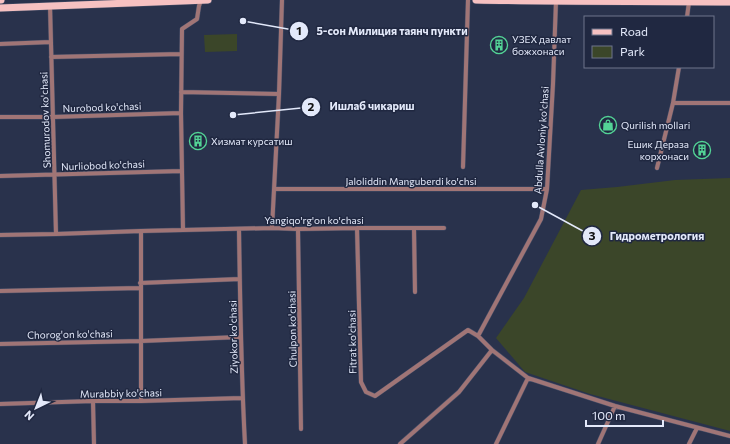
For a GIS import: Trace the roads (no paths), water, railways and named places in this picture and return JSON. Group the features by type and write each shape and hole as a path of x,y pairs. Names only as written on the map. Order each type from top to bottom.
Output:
{"main road":[{"path":"0,8 208,0"},
{"path":"476,0 556,2 730,2"}],"street":[{"path":"183,230 181,113 182,30 197,19 199,6 202,0"},
{"path":"272,228 275,189 282,0"},
{"path":"463,167 468,0"},
{"name":"Abdulla Avloniy ko'chasi","path":"478,336 541,219 547,189 556,2"},
{"path":"687,16 689,2"},
{"name":"Shomurodov ko'chasi","path":"50,6 56,234"},
{"path":"0,44 51,42"},
{"path":"51,57 182,54"},
{"path":"657,168 673,103 679,68"},
{"path":"181,92 279,94"},
{"path":"673,103 730,103"},
{"name":"Nurobod ko'chasi","path":"0,117 181,113"},
{"name":"Nurliobod ko'chasi","path":"0,176 182,171"},
{"name":"Jaloliddin Manguberdi ko'chsi","path":"275,189 547,189"},
{"name":"Yangiqo'rg'on ko'chasi","path":"0,235 272,228 444,228"},
{"name":"Fitrat ko'chasi","path":"357,228 361,382 366,392 375,396 468,330 478,336"},
{"path":"414,228 414,292"},
{"name":"Ziyokor ko'chasi","path":"239,229 240,337 245,444"},
{"name":"Chulpon ko'chasi","path":"298,229 302,429"},
{"path":"140,231 141,401"},
{"path":"140,283 240,279"},
{"path":"0,291 140,288"},
{"path":"478,336 492,350 528,378 615,406 730,436"},
{"name":"Chorog'on ko'chasi","path":"0,344 240,337"},
{"path":"400,444 459,392 492,350"},
{"path":"496,444 528,378"},
{"name":"Murabbiy ko'chasi","path":"0,404 242,398"},
{"path":"93,401 94,444"},
{"path":"598,444 615,406"},
{"path":"689,444 696,428"}],"place":[{"name":"5-сон Милиция таянч пункти","path":"243,21"},
{"name":"УЗЕХ давлат божхонаси","path":"499,45"},
{"name":"Ишлаб чикариш","path":"233,115"},
{"name":"Qurilish mollari","path":"608,125"},
{"name":"Хизмат курсатиш","path":"198,141"},
{"name":"Ешик Дераза корхонаси","path":"702,150"},
{"name":"Гидрометрология","path":"535,205"}]}
